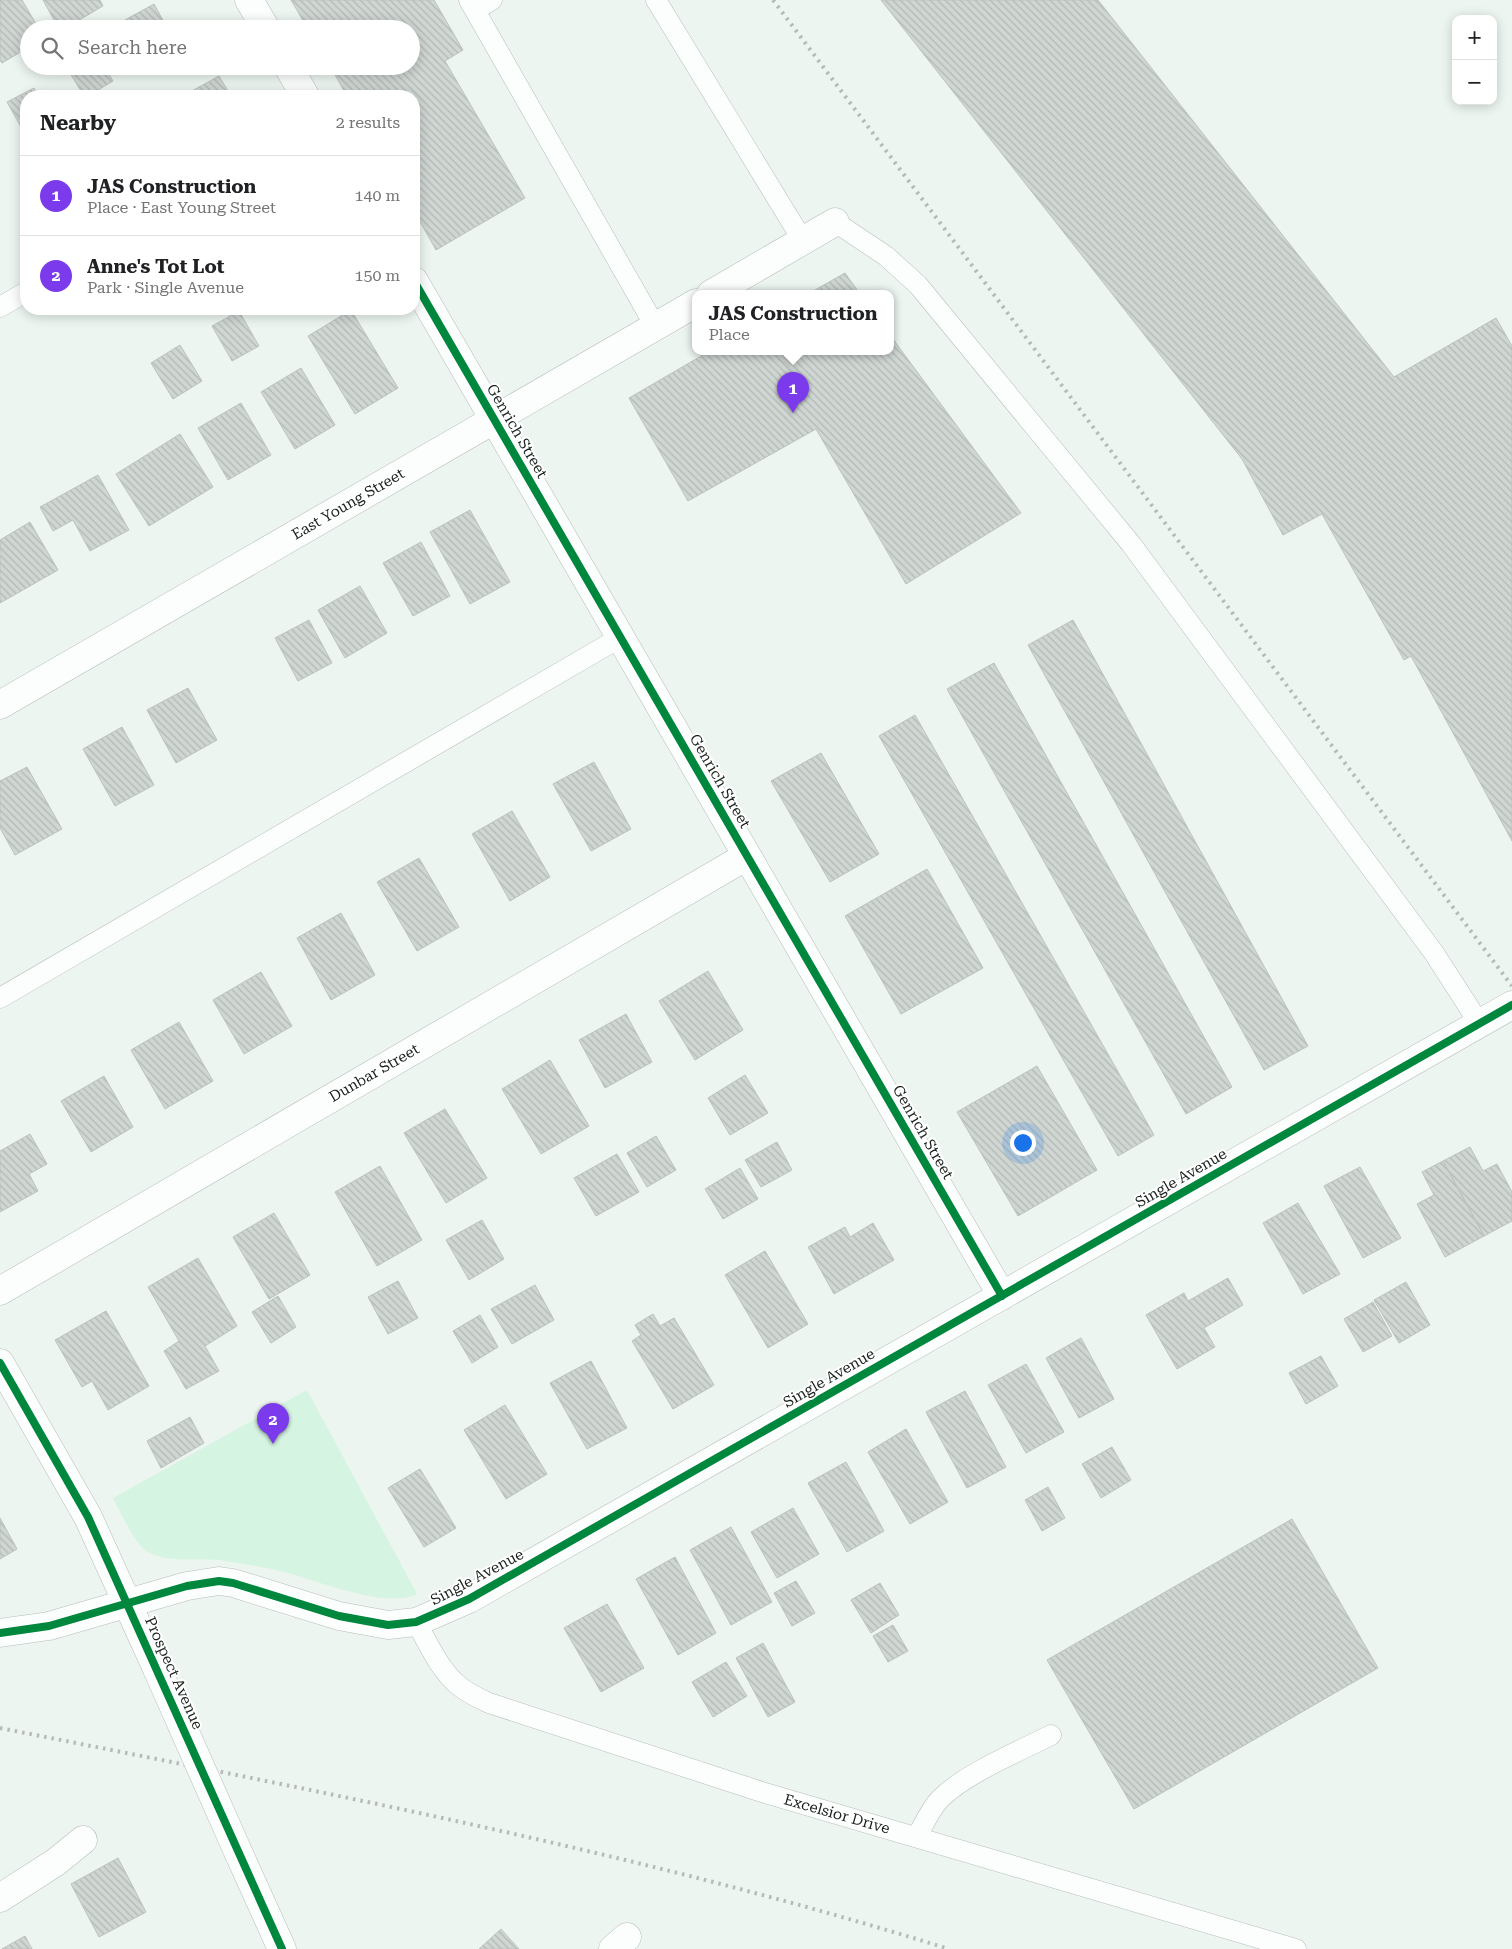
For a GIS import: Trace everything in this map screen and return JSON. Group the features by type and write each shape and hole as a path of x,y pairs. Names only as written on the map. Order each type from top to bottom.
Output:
{"street":[{"path":"249,0 261,20"},
{"path":"293,75 302,90"},
{"path":"718,290 835,222"},
{"name":"Genrich Street","path":"420,292 1002,1296"},
{"name":"East Young Street","path":"0,705 692,305"},
{"name":"Dunbar Street","path":"0,1291 747,856"},
{"name":"Single Avenue","path":"0,1634 49,1626 187,1586 219,1581 234,1583 357,1620 388,1625 416,1622 469,1600 1512,1005"},
{"name":"Prospect Avenue","path":"0,1363 88,1517 282,1949"},
{"path":"0,1898 56,1862 83,1840"}],"lane":[{"path":"656,0 803,241"},
{"path":"478,3 655,326"},
{"path":"835,222 886,256 918,285 1130,544 1434,953 1480,1023"},
{"path":"0,307 20,295"},
{"path":"0,998 621,637"},
{"name":"Excelsior Drive","path":"416,1622 438,1660 456,1684 469,1694 489,1703 762,1792 1296,1949"},
{"path":"917,1837 929,1814 941,1798 981,1771 1051,1735"}],"green space":[{"path":"307,1390 417,1594 402,1598 367,1596 262,1567 210,1559 165,1558 148,1552 143,1548 128,1527 113,1498"}],"building":[{"path":"0,0 22,0 34,20 20,20 20,52 2,63 0,60"},
{"path":"43,0 100,0 103,6 79,20 54,20"},
{"path":"291,0 434,0 463,50 445,61 525,198 436,250 420,222 420,90 344,90 335,75 420,75 420,20 303,20"},
{"path":"881,0 1098,0 1394,377 1496,318 1512,346 1512,841 1411,656 1404,660 1322,514 1283,535 1242,459"},
{"path":"154,4 163,20 125,20"},
{"path":"71,75 109,75 113,81 98,90 80,90"},
{"path":"219,76 227,90 194,90"},
{"path":"20,95 20,125 7,102"},
{"path":"845,273 857,290 815,290"},
{"path":"232,315 241,315 259,346 232,361 212,326"},
{"path":"343,315 354,315 398,388 355,414 308,336"},
{"path":"894,340 1021,513 906,584 816,429 688,501 629,398 703,355 894,355"},
{"path":"180,345 202,381 173,399 151,363"},
{"path":"301,368 335,425 295,449 261,392"},
{"path":"241,403 271,455 228,480 198,428"},
{"path":"180,434 213,487 149,526 116,474"},
{"path":"98,475 129,530 90,551 73,520 53,531 40,507"},
{"path":"470,510 510,582 470,604 430,532"},
{"path":"30,522 58,570 0,603 0,540"},
{"path":"421,542 450,596 413,616 383,563"},
{"path":"360,586 387,633 345,658 318,610"},
{"path":"309,620 332,663 298,681 275,638"},
{"path":"1073,620 1308,1046 1264,1070 1028,645"},
{"path":"994,663 1232,1087 1186,1114 947,689"},
{"path":"188,688 217,740 176,763 147,710"},
{"path":"915,715 1154,1135 1118,1156 879,736"},
{"path":"122,727 154,785 115,806 83,749"},
{"path":"821,753 879,854 830,882 771,781"},
{"path":"594,762 631,829 591,851 553,784"},
{"path":"27,767 62,829 15,855 0,828 0,781"},
{"path":"512,811 550,877 510,901 472,834"},
{"path":"419,858 459,927 417,951 377,882"},
{"path":"927,869 983,968 901,1014 845,916"},
{"path":"341,913 375,975 331,1000 297,938"},
{"path":"708,971 743,1030 695,1060 659,1001"},
{"path":"261,972 292,1026 244,1054 213,1000"},
{"path":"626,1014 652,1062 605,1088 579,1040"},
{"path":"179,1022 213,1081 165,1109 131,1050"},
{"path":"550,1060 589,1126 541,1154 502,1089"},
{"path":"1037,1066 1097,1170 1018,1216 957,1112"},
{"path":"745,1075 768,1113 730,1135 708,1098"},
{"path":"104,1076 133,1127 91,1152 61,1101"},
{"path":"445,1109 487,1178 446,1203 404,1133"},
{"path":"30,1134 47,1164 29,1174 38,1191 0,1212 0,1151"},
{"path":"656,1136 676,1170 647,1187 627,1153"},
{"path":"777,1142 792,1170 761,1187 745,1160"},
{"path":"1470,1147 1483,1171 1497,1164 1512,1192 1512,1221 1484,1236 1443,1161"},
{"path":"617,1154 639,1192 596,1216 574,1178"},
{"path":"1443,1161 1484,1236 1445,1257 1417,1204 1434,1195 1422,1172"},
{"path":"380,1166 422,1240 377,1266 335,1192"},
{"path":"1360,1167 1401,1238 1363,1258 1324,1186"},
{"path":"740,1168 758,1199 723,1219 705,1189"},
{"path":"1298,1203 1340,1274 1303,1294 1263,1223"},
{"path":"274,1213 310,1275 269,1299 233,1237"},
{"path":"482,1220 504,1259 469,1280 446,1240"},
{"path":"873,1223 894,1260 834,1294 808,1247 845,1227 850,1237"},
{"path":"765,1251 808,1324 768,1348 725,1275"},
{"path":"198,1258 237,1326 205,1346 219,1371 186,1389 164,1351 179,1341 148,1287"},
{"path":"1228,1278 1243,1305 1204,1328 1215,1347 1177,1369 1146,1315 1184,1293 1188,1301"},
{"path":"398,1281 418,1318 388,1334 368,1297"},
{"path":"1406,1282 1430,1325 1399,1343 1374,1300"},
{"path":"535,1285 554,1320 512,1344 491,1309"},
{"path":"278,1296 296,1327 271,1343 252,1312"},
{"path":"1373,1302 1392,1336 1363,1352 1344,1319"},
{"path":"106,1311 149,1386 108,1410 92,1381 82,1387 55,1340"},
{"path":"653,1314 660,1326 674,1318 714,1385 673,1409 632,1341 641,1335 635,1325"},
{"path":"480,1315 498,1347 472,1363 453,1331"},
{"path":"1081,1338 1114,1399 1079,1418 1046,1358"},
{"path":"1321,1356 1338,1386 1306,1404 1289,1373"},
{"path":"591,1361 627,1428 587,1449 550,1383"},
{"path":"1026,1364 1064,1432 1026,1453 988,1385"},
{"path":"965,1391 1006,1467 967,1488 926,1412"},
{"path":"505,1405 547,1474 506,1499 464,1430"},
{"path":"190,1417 204,1443 161,1468 147,1441"},
{"path":"906,1429 948,1502 910,1524 868,1452"},
{"path":"1112,1447 1131,1480 1101,1498 1082,1464"},
{"path":"846,1462 884,1531 847,1552 808,1483"},
{"path":"420,1469 456,1528 424,1547 388,1488"},
{"path":"1048,1487 1065,1518 1042,1531 1025,1500"},
{"path":"793,1508 819,1554 777,1578 751,1532"},
{"path":"0,1518 17,1549 0,1559"},
{"path":"1292,1519 1378,1668 1134,1809 1047,1660"},
{"path":"731,1527 772,1602 731,1625 690,1550"},
{"path":"675,1557 716,1633 678,1655 636,1579"},
{"path":"796,1581 815,1613 792,1626 774,1593"},
{"path":"880,1583 899,1615 871,1633 851,1600"},
{"path":"607,1604 644,1668 601,1692 564,1628"},
{"path":"893,1625 908,1651 888,1662 873,1636"},
{"path":"763,1643 795,1702 768,1717 736,1658"},
{"path":"726,1662 747,1696 713,1717 692,1682"},
{"path":"118,1858 146,1912 99,1937 71,1884"},
{"path":"501,1929 519,1949 479,1949"},
{"path":"25,1936 32,1949 2,1949"}],"railway":[{"path":"773,0 1512,986"},
{"path":"0,1728 239,1775 596,1853 715,1882 949,1949"}],"cycle path":[{"path":"420,291 1002,1296"},
{"path":"0,1633 49,1626 187,1586 219,1581 233,1583 339,1616 388,1625 416,1622 469,1599 1512,1005"},
{"path":"0,1363 88,1517 282,1949"}],"place":[{"name":"JAS Construction","path":"793,413"},
{"name":"Anne's Tot Lot","path":"273,1444"}]}
